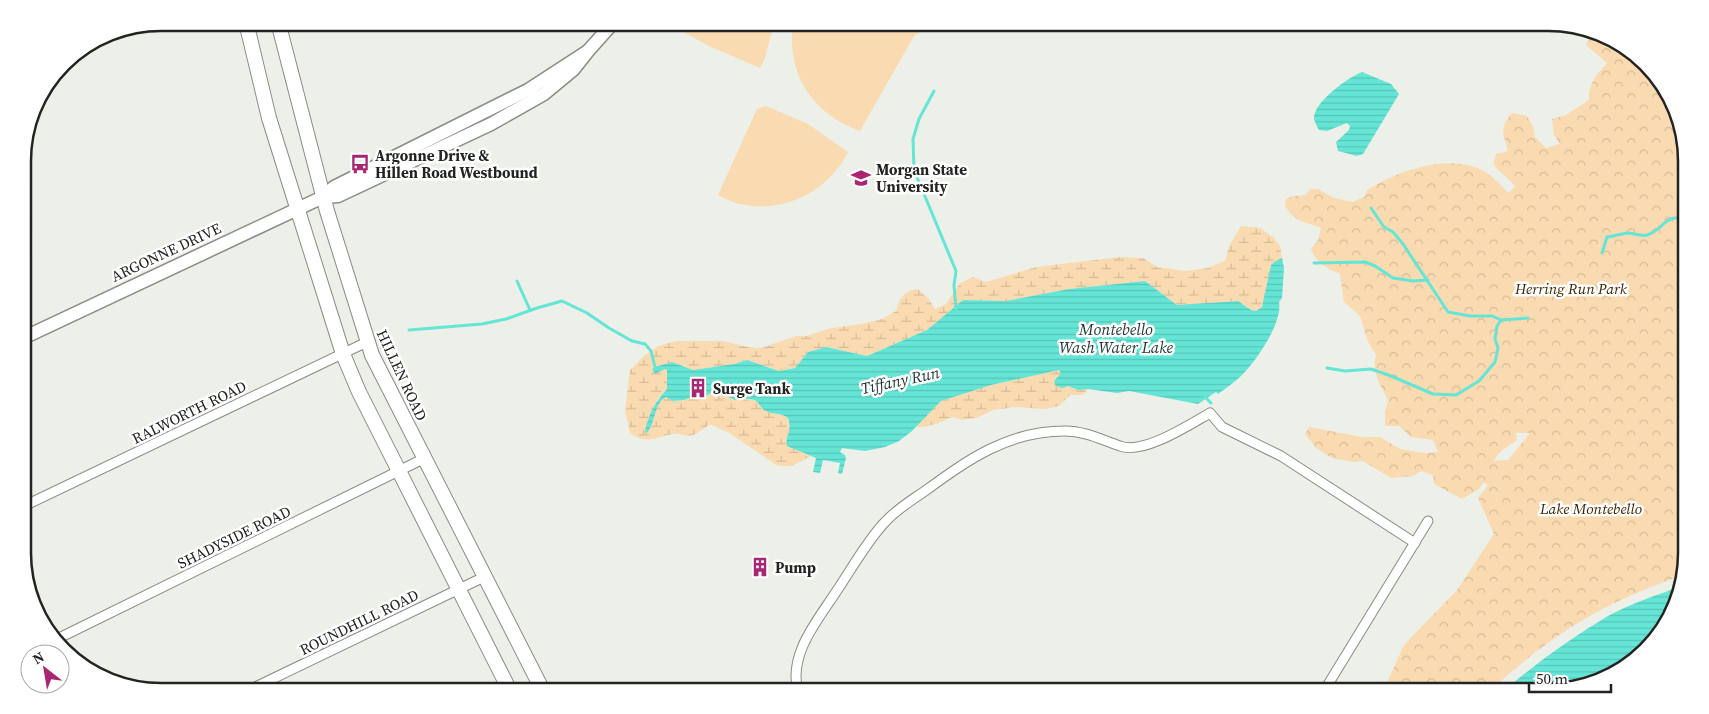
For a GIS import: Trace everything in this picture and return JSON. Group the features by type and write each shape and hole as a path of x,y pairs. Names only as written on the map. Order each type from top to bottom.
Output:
{"main road":[{"path":"248,32 270,118 343,354 359,392 398,471 506,683"},
{"name":"HILLEN ROAD","path":"281,32 323,197 367,342 539,683"},
{"name":"ARGONNE DRIVE","path":"32,334 323,197 334,186 528,90 588,51 605,32"}],"street":[{"name":"RALWORTH ROAD","path":"31,503 367,342"},
{"path":"796,683 795,675 801,651 817,622 881,526 895,512 964,462 984,451 1012,440 1051,432 1072,431 1121,447 1138,448 1156,441 1210,413 1222,427 1282,456 1415,543"},
{"name":"SHADYSIDE ROAD","path":"62,636 425,458"},
{"path":"1329,682 1428,521"},
{"name":"ROUNDHILL ROAD","path":"266,683 484,577"}],"green space":[{"path":"920,31 914,36 860,131 843,124 816,103 798,75 792,41 793,32"},
{"path":"683,32 772,32 765,58 760,68 709,46"},
{"path":"1589,38 1620,53 1656,89 1668,112 1677,145 1678,552 1675,579 1628,597 1579,622 1534,653 1500,682 1387,682 1404,645 1457,590 1494,534 1478,498 1488,485 1484,482 1479,489 1462,499 1434,484 1433,475 1421,471 1413,476 1391,478 1363,461 1353,462 1332,458 1316,448 1305,434 1309,427 1362,437 1380,437 1400,449 1423,453 1438,452 1433,440 1411,437 1399,426 1385,426 1388,400 1377,378 1375,367 1376,355 1368,342 1360,316 1344,302 1340,274 1322,264 1313,254 1311,249 1318,240 1321,228 1293,216 1285,206 1286,199 1306,195 1310,189 1318,189 1334,198 1353,202 1365,196 1367,190 1393,176 1423,167 1454,163 1482,170 1499,183 1508,193 1515,187 1493,164 1496,154 1508,151 1503,130 1505,123 1512,113 1527,116 1533,126 1535,137 1546,148 1560,144 1554,135 1552,119 1566,115 1589,100 1590,89 1594,80 1607,63 1586,45","holes":["1516,433 1530,433 1508,460 1493,461 1501,451 1517,440"]},
{"path":"766,106 808,124 848,152 829,178 817,189 803,197 773,206 734,203 718,195 757,109"},
{"path":"1241,226 1260,228 1273,237 1280,246 1282,258 1271,265 1262,308 1256,311 1251,310 1238,301 1177,305 1145,281 1069,289 1006,301 963,300 927,330 867,356 826,347 808,352 795,368 779,371 747,360 734,364 693,370 672,362 665,364 661,371 665,368 668,372 667,389 658,399 648,419 649,432 657,408 666,397 673,401 684,400 695,396 708,395 714,391 730,398 755,400 767,412 788,418 790,432 785,441 811,456 792,466 778,466 729,433 710,424 698,433 689,436 675,434 642,439 630,433 625,410 630,370 645,355 658,346 676,341 723,341 761,348 796,336 806,336 832,328 882,319 896,311 899,302 909,291 918,289 928,298 935,309 946,304 960,283 973,277 986,282 1036,267 1120,257 1143,258 1157,267 1186,271 1208,268 1225,261 1229,246"},
{"path":"1059,370 1062,371 1068,386 1078,390 1088,389 1083,395 1070,395 1059,406 1045,409 1015,407 993,410 977,418 962,420 953,417 936,424 915,427 941,401 991,385"}],"water":[{"path":"1362,72 1391,84 1399,94 1363,154 1357,156 1338,151 1336,142 1349,130 1350,126 1347,123 1327,131 1319,130 1314,119 1315,112 1325,98 1349,79"},
{"name":"Montebello Wash Water Lake","path":"1282,258 1284,268 1282,298 1279,302 1277,321 1267,342 1240,377 1218,394 1216,392 1198,404 1129,391 1117,393 1088,389 1078,390 1068,386 1065,388 1060,387 1055,385 1054,381 1061,373 1059,370 991,385 941,401 912,431 899,441 885,447 865,451 842,448 840,452 846,458 842,474 838,473 840,463 823,460 820,473 813,472 816,458 787,446 786,442 790,427 788,418 785,416 767,412 755,400 741,398 735,400 714,391 708,395 695,396 684,400 673,401 666,397 659,404 652,425 646,434 645,431 653,408 667,389 667,370 665,369 655,374 652,369 672,362 693,370 734,364 747,360 779,371 795,368 808,352 826,347 867,356 927,330 963,300 1006,301 1069,289 1145,281 1177,305 1238,301 1251,310 1256,311 1262,307 1271,265"},
{"path":"1672,590 1656,625 1640,645 1613,665 1597,673 1564,682 1515,682 1554,651 1608,616"}],"waterway":[{"path":"934,91 919,119 913,139 914,170 956,271 954,285 956,309"},
{"name":"Tiffany Run","path":"1371,208 1384,227 1393,232 1403,244 1448,312 1470,316 1492,316 1501,320 1528,318"},
{"name":"Tiffany Run","path":"1602,253 1607,237 1627,233 1647,235 1653,233 1668,221 1678,218"},
{"name":"Tiffany Run","path":"1314,263 1365,262 1393,278 1413,281 1428,280"},
{"path":"517,281 530,310"},
{"name":"Tiffany Run","path":"409,330 482,324 506,319 562,301 587,313 632,341 645,344 651,351 655,367 658,369"},
{"name":"Tiffany Run","path":"1327,368 1345,371 1371,369 1433,394 1456,395 1479,381 1495,362 1498,348 1495,339 1497,326 1501,320"},
{"name":"Tiffany Run","path":"1205,397 1211,403"}],"place":[{"name":"Argonne Drive & Hillen Road Westbound","path":"360,164"},
{"name":"Morgan State University","path":"861,178"},
{"name":"Surge Tank","path":"698,388"},
{"name":"Pump","path":"760,567"}],"park label":[{"name":"Herring Run Park","path":"1571,288"},
{"name":"Lake Montebello","path":"1591,508"}]}
